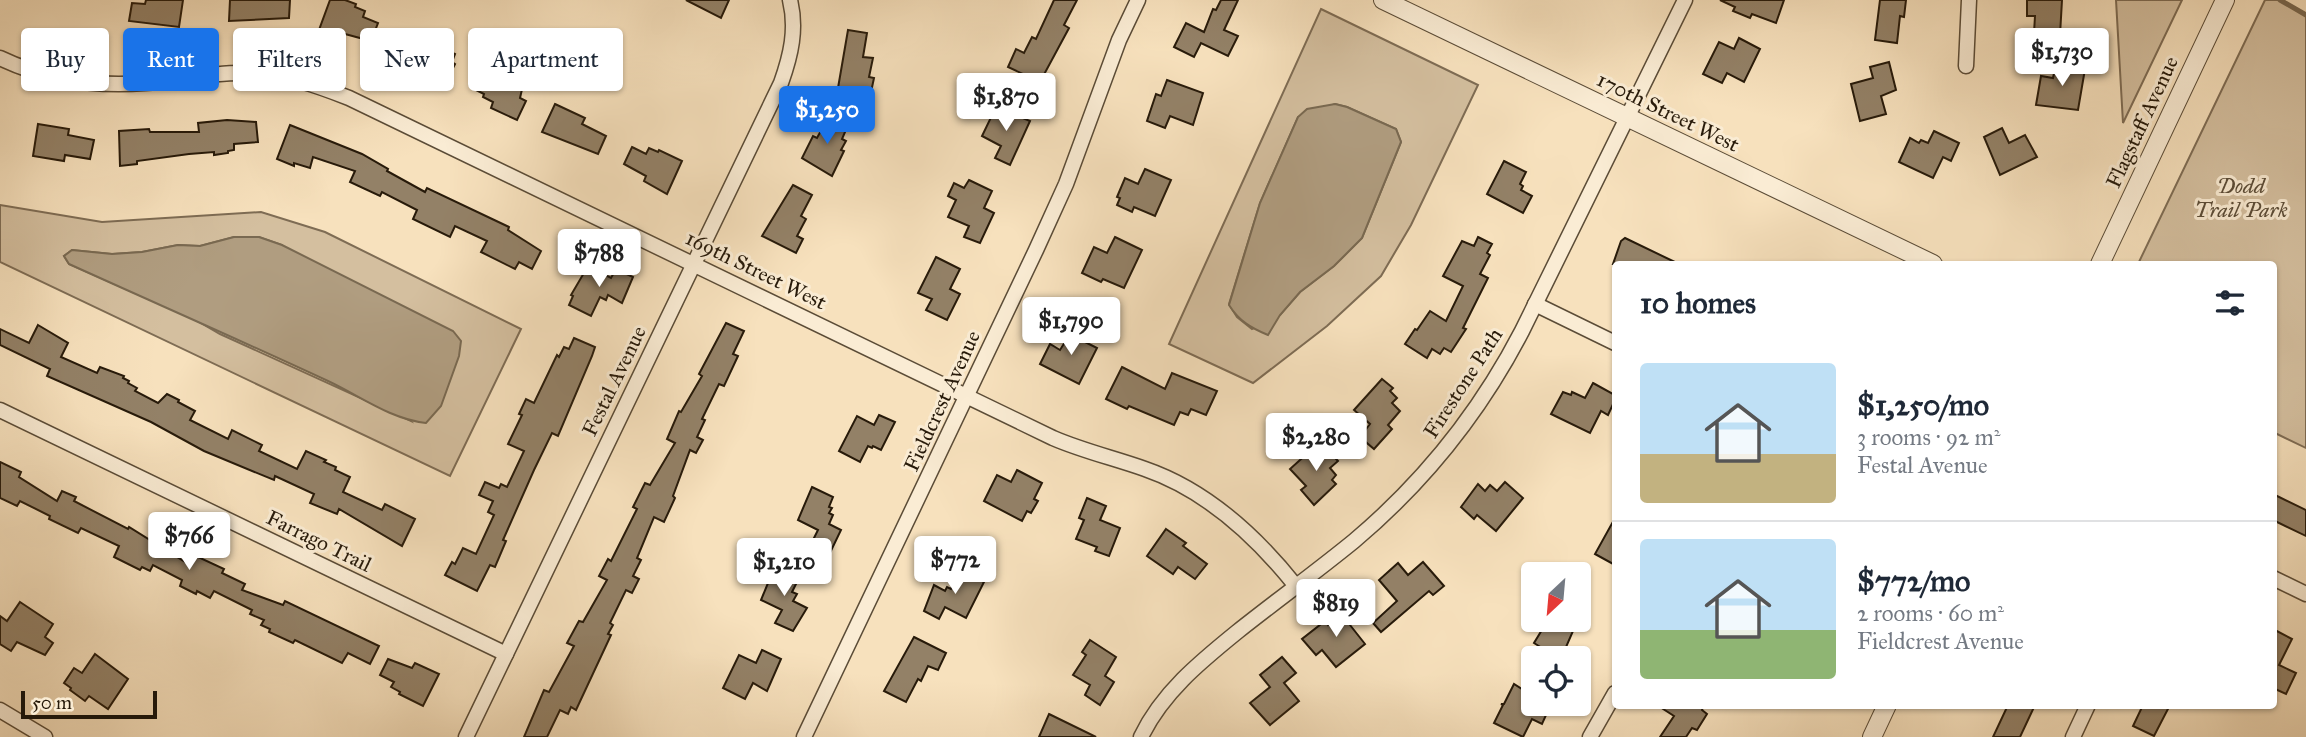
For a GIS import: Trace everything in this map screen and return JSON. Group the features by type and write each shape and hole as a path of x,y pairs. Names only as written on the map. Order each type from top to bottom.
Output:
{"street":[{"name":"Festal Avenue","path":"466,737 781,83 790,59 794,34 790,0"},
{"name":"Fieldcrest Avenue","path":"804,737 968,396 1066,184 1119,40 1138,0"},
{"name":"170th Street West","path":"1383,0 1927,261"},
{"name":"Firestone Path","path":"1141,737 1161,705 1182,680 1295,585 1353,542 1402,498 1450,445 1500,371 1685,0"},
{"path":"1966,66 1969,0"},
{"name":"Flagstaff Avenue","path":"2101,261 2225,0"},
{"name":"169th Street West","path":"0,58 39,74 75,82 145,83 247,73 315,84 1053,438 1081,450 1146,469 1199,495 1256,541 1295,585"},
{"path":"1535,304 1612,342"},
{"name":"Farrago Trail","path":"0,410 506,654"},
{"path":"2277,580 2306,594"},
{"path":"1590,737 1612,698"},
{"path":"1872,737 1885,709"},
{"path":"2073,737 2086,709"},
{"path":"0,710 45,737"}],"green space":[{"path":"2116,0 2182,0 2123,123"},
{"name":"Dodd Trail Park","path":"2265,0 2282,0 2306,14 2306,448 2277,434 2277,261 2139,261"},
{"path":"1321,9 1478,85 1411,225 1381,276 1327,326 1253,383 1169,344","holes":["1335,104 1396,129 1401,142 1362,238 1334,266 1300,292 1280,315 1252,329 1237,317 1229,304 1260,203 1298,117"]},
{"path":"0,205 102,222 261,212 325,232 521,329 450,476 0,262","holes":["234,237 259,237 282,245 411,421 220,334 194,319 69,264 64,256 72,250 112,254 142,252 178,245 200,246"]}],"shaded area":[{"path":"1335,104 1396,129 1401,142 1362,238 1334,266 1300,292 1280,315 1268,335 1246,323 1229,305 1260,203 1298,117 1307,109"},
{"path":"234,237 259,237 282,245 453,331 461,341 459,356 441,406 426,423 388,412 328,381 69,264 64,256 72,250 112,254 178,245 200,246"}],"building":[{"path":"146,0 183,0 179,27 129,21 132,3 145,4"},
{"path":"230,0 290,0 289,18 229,21"},
{"path":"330,0 345,0 356,4 355,7 365,11 363,17 378,23 376,28 360,28 360,38 346,34 346,28 320,28"},
{"path":"686,0 729,0 721,18"},
{"path":"1054,0 1077,0 1064,25 1069,28 1040,82 1008,67 1016,49 1024,53 1032,37 1036,39"},
{"path":"1221,0 1238,0 1224,30 1238,36 1228,56 1201,43 1194,57 1174,47 1186,23 1204,32 1213,9 1216,10"},
{"path":"1720,0 1784,0 1776,23 1752,14 1750,18 1733,11 1735,7"},
{"path":"1880,0 1906,0 1904,17 1900,16 1897,43 1875,40"},
{"path":"2027,0 2062,0 2060,35 2034,33 2035,16 2027,16"},
{"path":"848,30 867,33 863,57 873,58 869,77 874,78 871,92 849,87 838,88"},
{"path":"1739,38 1760,49 1744,82 1727,73 1722,83 1703,74 1719,42 1734,49"},
{"path":"1889,62 1896,90 1881,96 1886,114 1860,121 1851,84 1873,78 1870,67"},
{"path":"2056,64 2085,69 2078,110 2036,105 2041,76 2053,78"},
{"path":"1167,80 1203,93 1193,125 1170,116 1165,128 1147,121 1156,94 1161,96"},
{"path":"478,91 522,91 520,98 526,101 517,120 491,108 493,102 483,97 484,94"},
{"path":"555,104 585,118 582,124 606,136 598,154 542,132"},
{"path":"996,107 1030,121 1010,165 995,158 1001,146 982,136"},
{"path":"829,116 848,125 842,139 846,141 841,150 844,151 832,176 802,158 813,136 817,138"},
{"path":"227,120 256,122 258,142 234,144 234,150 228,153 189,154 120,166 119,131 149,129 150,132 199,132 198,123"},
{"path":"38,124 69,129 68,135 94,140 90,159 65,155 64,161 33,156"},
{"path":"290,125 362,154 425,192 427,188 509,227 508,230 541,251 532,269 519,262 515,269 481,252 487,241 455,226 450,237 413,219 417,210 382,192 380,196 350,182 355,171 313,157 310,168 294,163 294,166 277,159"},
{"path":"2002,128 2009,143 2025,135 2037,157 2000,175 1984,137"},
{"path":"1934,131 1959,143 1951,161 1943,157 1933,178 1899,162 1910,138 1919,143 1921,140 1928,143"},
{"path":"632,147 646,154 649,148 658,152 659,150 682,161 667,194 644,181 646,176 624,164"},
{"path":"1504,161 1526,172 1520,184 1523,186 1521,190 1532,196 1523,213 1487,194"},
{"path":"1145,169 1171,180 1155,216 1134,207 1132,212 1117,205 1120,198 1117,197 1125,178 1138,184"},
{"path":"969,180 992,191 984,208 994,213 980,243 964,237 969,226 948,217 956,200 948,196 954,183 964,188"},
{"path":"793,185 812,195 801,216 806,219 797,236 803,239 796,253 762,236"},
{"path":"1115,237 1142,250 1124,288 1082,273 1094,247 1107,253"},
{"path":"1478,237 1492,244 1487,253 1490,255 1480,274 1488,278 1463,328 1466,329 1451,352 1444,348 1440,354 1432,349 1427,358 1405,344 1430,311 1446,321 1463,286 1443,276 1462,241 1474,246"},
{"path":"1625,238 1673,261 1614,261 1621,241"},
{"path":"936,257 960,269 950,289 960,294 947,320 926,310 932,299 918,293"},
{"path":"588,266 611,278 616,269 633,277 622,303 608,295 606,300 600,297 591,316 569,305 573,296 571,295"},
{"path":"726,323 744,331 733,354 738,356 724,386 719,384 702,419 705,420 697,437 703,440 696,453 690,450 673,496 675,498 664,522 654,517 637,558 641,560 633,576 639,579 632,593 626,590 610,623 613,625 608,634 611,635 576,710 571,707 568,714 560,710 547,737 524,737 544,690 549,692 574,646 567,643 579,621 583,622 607,580 599,576 608,559 611,561 637,509 633,507 645,483 650,485 675,443 667,439 679,411 681,412 702,376 699,374"},
{"path":"38,325 68,343 61,357 97,373 100,367 124,376 128,383 137,388 135,391 158,403 167,394 195,411 190,420 228,439 232,430 262,445 259,451 297,469 306,451 326,460 324,462 336,467 335,470 350,477 343,492 382,510 385,504 415,519 402,546 339,509 337,514 310,503 314,494 275,476 274,480 204,451 151,422 47,376 50,369 0,345 0,329 29,343"},
{"path":"1075,326 1087,332 1083,341 1097,348 1079,384 1040,364 1050,344 1060,350"},
{"path":"574,338 595,347 592,356 558,436 552,433 534,470 503,540 506,541 495,567 490,565 477,591 445,575 452,562 455,564 463,548 476,554 494,515 488,512 493,501 479,495 485,482 499,488 501,484 507,487 524,451 508,444 522,415 519,414 526,399 534,403 557,355 559,357 564,347 569,349"},
{"path":"1122,367 1165,389 1172,373 1217,391 1206,415 1191,409 1188,415 1180,412 1174,425 1106,399"},
{"path":"1382,379 1393,388 1390,391 1397,398 1392,403 1400,411 1388,425 1392,429 1374,449 1360,437 1370,424 1354,410"},
{"path":"1593,383 1612,393 1612,406 1608,415 1601,411 1590,433 1551,414 1563,392 1571,395 1572,392 1585,398"},
{"path":"879,415 895,422 881,450 868,446 860,462 839,451 857,416 874,425"},
{"path":"1320,442 1338,461 1330,468 1336,475 1332,480 1336,484 1314,505 1301,490 1306,486 1290,469"},
{"path":"0,462 21,472 19,477 57,501 62,491 76,497 74,501 128,529 129,527 190,565 194,555 224,569 222,573 245,584 242,590 283,605 285,601 379,646 370,664 348,653 342,663 295,640 293,643 269,632 270,629 261,625 264,620 250,614 252,610 214,591 210,598 197,591 196,594 180,586 182,580 153,565 150,571 142,567 140,570 114,557 119,546 81,528 78,533 20,501 17,506 0,498"},
{"path":"1017,470 1042,483 1034,499 1038,501 1031,513 1027,511 1022,521 984,501 997,475 1011,482"},
{"path":"1505,482 1523,498 1496,531 1477,515 1474,519 1461,507 1478,484 1485,491 1490,485 1497,491"},
{"path":"812,487 833,497 829,513 833,515 829,524 841,530 828,557 809,548 818,530 798,520"},
{"path":"2277,496 2306,510 2306,536 2277,522"},
{"path":"1087,498 1106,506 1100,520 1120,528 1109,556 1095,551 1097,547 1076,539 1084,520 1079,518"},
{"path":"1612,523 1612,563 1595,554"},
{"path":"1166,529 1186,543 1183,546 1207,564 1195,579 1178,567 1173,574 1147,556"},
{"path":"1423,562 1444,586 1433,595 1429,591 1381,632 1373,623 1397,601 1379,580 1398,563 1408,575"},
{"path":"775,566 799,578 792,592 797,594 793,601 807,608 793,631 775,623 782,610 761,600"},
{"path":"960,570 984,582 966,618 945,607 939,619 924,611 934,585 945,591 947,587 951,589"},
{"path":"20,602 53,624 45,637 53,643 45,655 17,642 11,651 0,644 0,616 7,621"},
{"path":"1349,608 1358,618 1350,625 1365,644 1336,667 1322,650 1316,655 1302,639 1325,621 1328,625"},
{"path":"2277,631 2292,639 2279,665 2296,673 2286,694 2277,690"},
{"path":"1541,632 1573,632 1566,646 1539,646 1534,643"},
{"path":"914,637 946,653 938,670 928,666 906,702 884,691"},
{"path":"1090,640 1116,657 1105,676 1114,682 1100,705 1085,695 1090,685 1073,675 1086,655 1082,652"},
{"path":"762,650 781,659 767,691 753,683 745,699 723,688 739,655 756,663"},
{"path":"95,654 128,679 108,709 89,696 85,701 64,683 74,668 82,673"},
{"path":"1282,657 1296,673 1284,683 1299,701 1270,725 1250,703 1270,687 1260,675"},
{"path":"388,659 412,668 415,663 439,674 423,706 399,694 400,692 391,687 394,682 380,675"},
{"path":"1514,684 1521,688 1521,716 1546,716 1542,724 1532,719 1523,737 1494,723 1503,705 1501,704 1504,704"},
{"path":"1663,709 1702,709 1707,714 1697,730 1692,728 1686,737 1660,737 1674,716"},
{"path":"2006,709 2033,709 2020,737 1993,737"},
{"path":"2141,709 2168,709 2154,736 2133,726"},
{"path":"1049,714 1096,737 1039,737"}],"waterway":[{"path":"2280,0 2306,15"}]}
